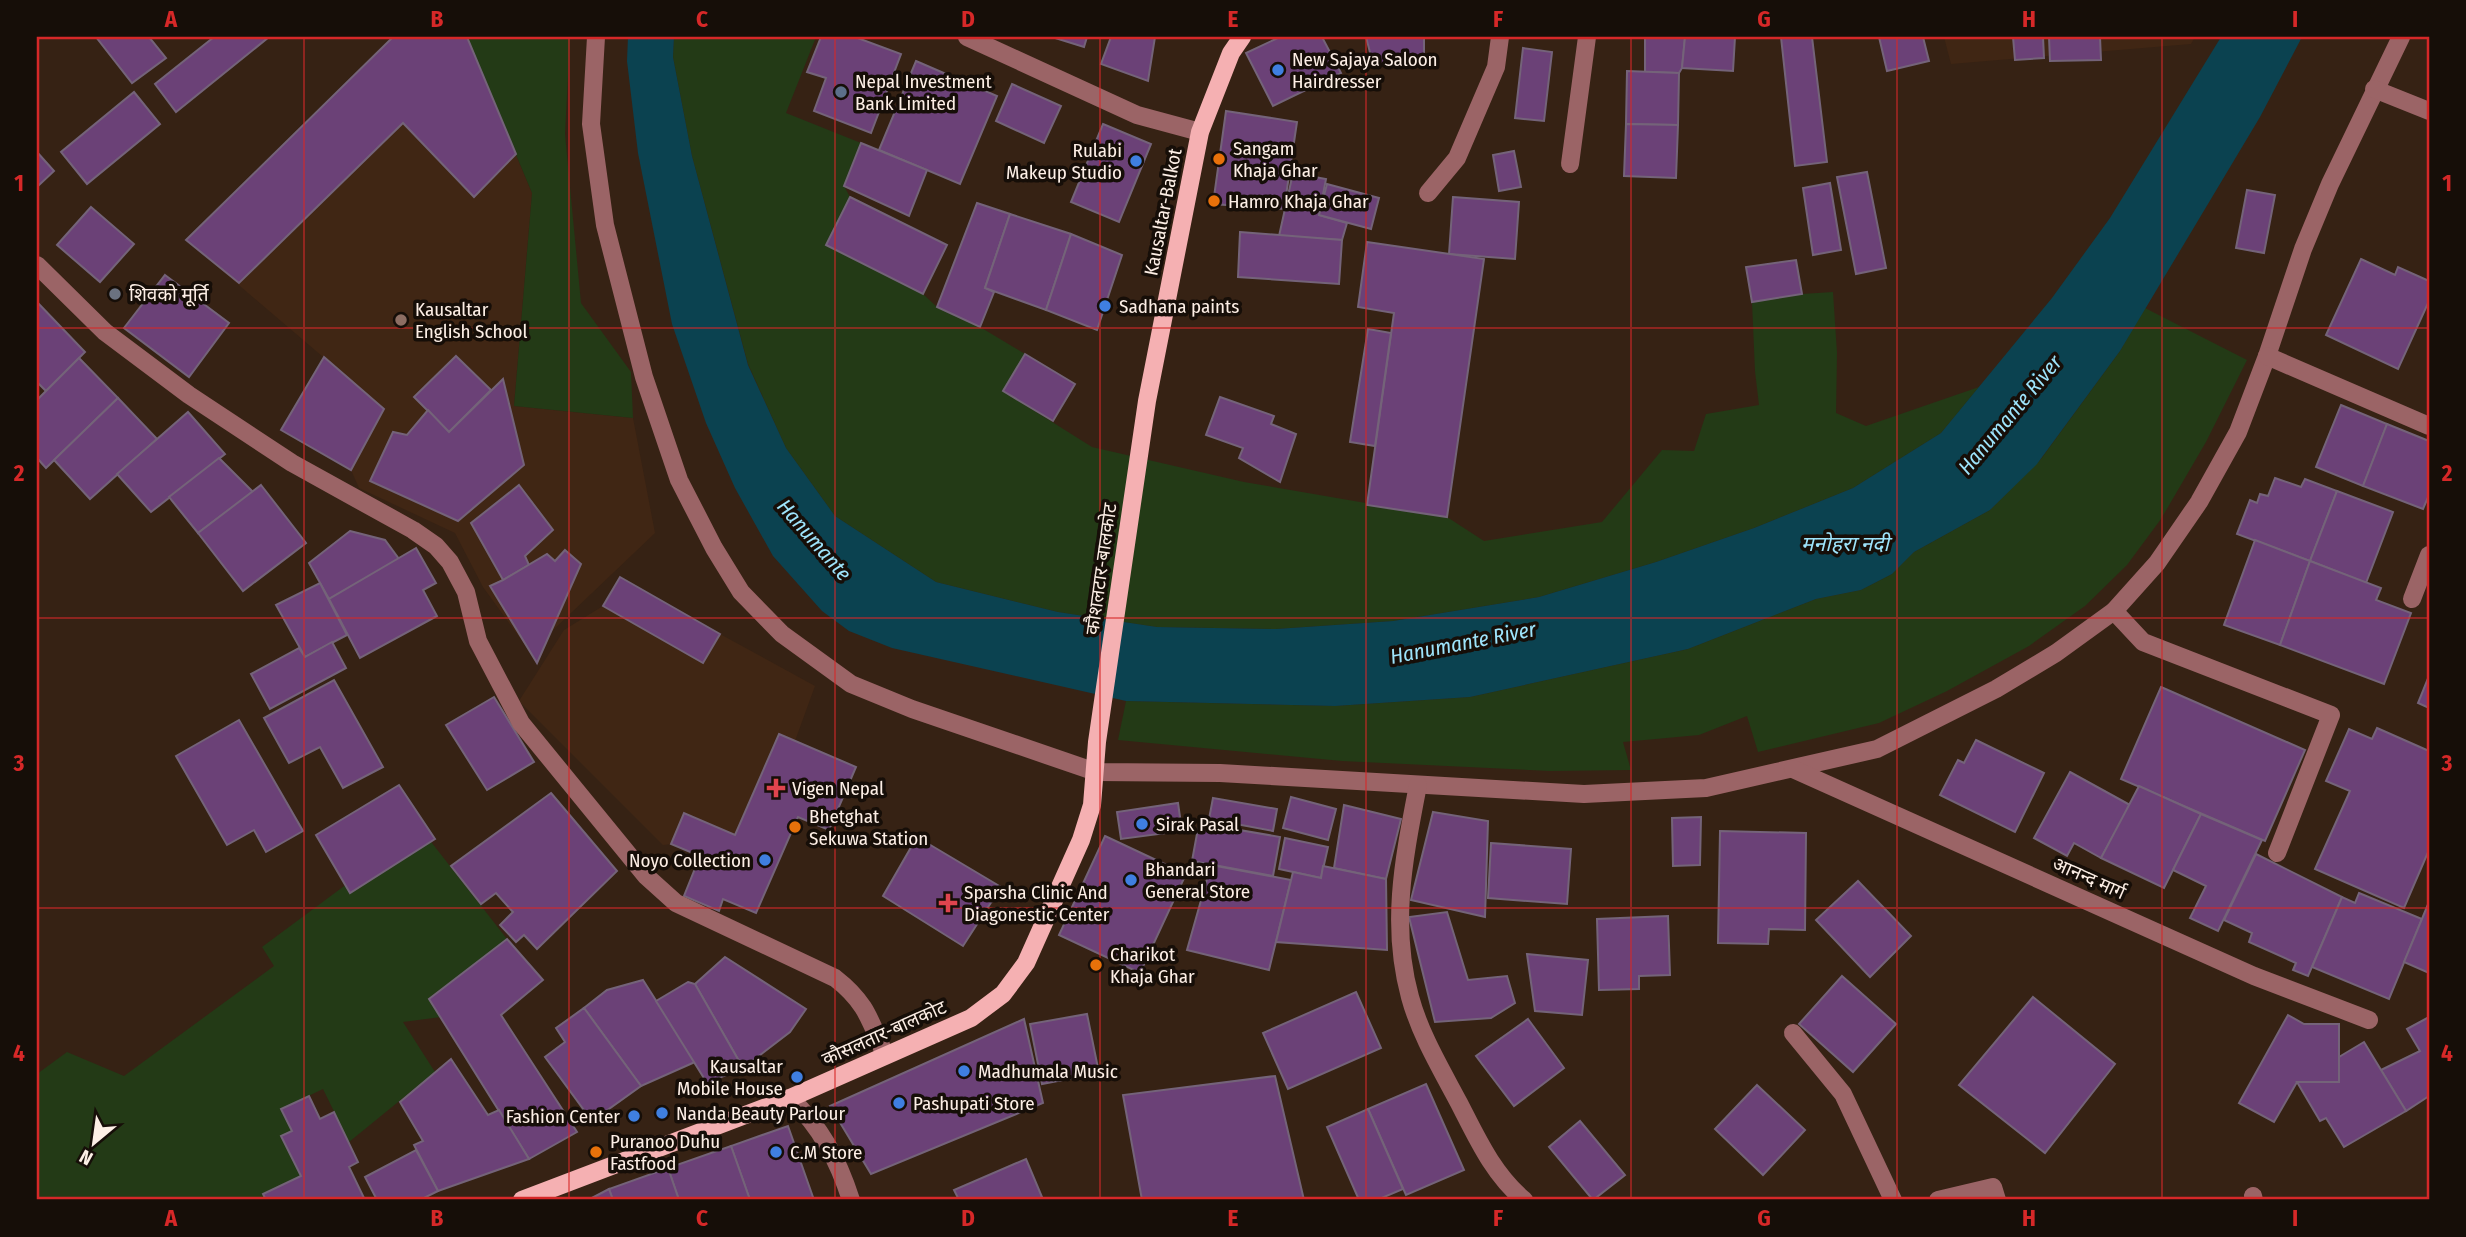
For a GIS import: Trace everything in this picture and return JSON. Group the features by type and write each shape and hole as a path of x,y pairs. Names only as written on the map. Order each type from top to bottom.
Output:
{"main road":[{"name":"Kausaltar-Balkot","path":"1147,401 1200,132 1231,53 1242,37"},
{"name":"कौशलटार-बालकोट","path":"1097,742 1147,401"},
{"name":"कौसलतार-बालकोट","path":"522,1200 790,1098 971,1018 1003,994 1026,964 1081,840 1092,805 1097,742"}],"street":[{"path":"596,37 591,124 605,225 641,365 679,480 713,548 741,592 782,634 852,684 912,709 1096,772 1220,773 1597,793 1706,788 1877,749 1996,689 2056,653 2114,611 2157,562 2199,502 2238,432 2303,249 2374,89 2401,37"},
{"path":"967,37 1137,115 1200,132"},
{"path":"1428,193 1457,158 1496,67 1500,37"},
{"path":"1570,164 1587,37"},
{"path":"2374,89 2429,111"},
{"path":"37,265 105,331 189,395 292,463 413,530 436,546 450,562 466,592 478,641 521,723 646,876 676,903 835,978 854,993 867,1013 885,1055"},
{"path":"2267,356 2429,426"},
{"path":"2412,599 2429,555"},
{"path":"2114,611 2143,642 2331,715 2277,853"},
{"name":"आनन्द मार्ग","path":"1793,769 2254,976 2369,1020"},
{"path":"1418,785 1402,867 1399,923 1403,966 1410,998 1426,1038 1485,1154 1509,1187 1524,1200"},
{"path":"1793,1033 1843,1094 1893,1200"},
{"path":"790,1098 812,1118 842,1171 851,1200"},
{"path":"1938,1200 1993,1187 1997,1200"}],"shaded area":[{"name":"Kausaltar English School","path":"393,37 467,37 532,193 514,406 633,418 655,533 530,652 483,587 455,533 359,488 351,470 384,409 186,240"},
{"path":"1944,37 2195,37 2191,44 1951,64"},
{"path":"603,606 703,663 720,634 815,686 795,741 778,734 735,835 685,813 671,844 663,845 519,701 564,630"}],"green space":[{"path":"467,37 570,37 565,134 581,303 631,372 633,418 514,406 532,193"},
{"path":"674,37 816,37 786,113 861,143 844,186 850,197 826,245 923,294 937,307 980,327 1025,354 1003,391 1092,447 1244,482 1447,517 1484,541 1602,522 1662,450 1694,451 1706,414 1759,405 1752,302 1833,292 1837,353 1836,413 1866,426 1979,387 1941,433 1853,488 1754,528 1656,562 1539,597 1393,621 1276,629 1157,627 1058,612 936,582 835,516 786,448 748,364 692,156 673,57"},
{"path":"2145,308 2247,360 2206,442 2161,519 2127,565 2085,606 2029,646 1947,691 1879,723 1758,752 1747,716 1699,735 1623,742 1631,770 1550,771 1342,761 1118,740 1126,701 1335,706 1470,697 1688,649 1816,599 1861,590 1892,574 1914,552 1990,510 2041,459 2120,351"},
{"path":"421,829 507,939 429,998 441,1017 403,1022 435,1072 349,1142 323,1089 281,1109 292,1131 281,1136 301,1176 264,1195 266,1200 37,1200 37,1074 67,1052 124,1076 274,966 262,947"}],"water":[{"name":"मनोहरा नदी","path":"628,37 674,37 673,57 692,156 748,365 786,448 835,516 936,582 1058,612 1157,627 1276,629 1393,621 1539,597 1656,562 1754,528 1853,488 1941,433 2052,298 2110,218 2221,37 2302,37 2260,117 2120,351 2037,464 1990,510 1914,552 1892,574 1861,590 1816,599 1688,649 1470,697 1335,706 1126,701 892,648 849,631 822,611 773,556 735,488 706,423 672,324 638,153 627,61"}],"building":[{"path":"96,37 149,37 166,58 132,83"},
{"path":"214,37 269,37 176,112 155,84"},
{"path":"393,37 467,37 516,154 474,197 403,123 239,283 186,240"},
{"path":"821,37 855,37 901,54 871,133 814,111 826,78 807,72"},
{"path":"1052,37 1087,37 1084,47"},
{"path":"1111,37 1155,37 1148,81 1101,64"},
{"path":"1280,37 1322,37 1341,73 1273,106 1246,53"},
{"path":"1366,37 1424,37 1424,62 1373,64"},
{"path":"1645,37 1685,37 1682,68 1679,73 1645,72"},
{"path":"1685,37 1735,37 1733,71 1682,68"},
{"path":"1781,37 1812,37 1827,162 1795,166"},
{"path":"1879,37 1923,37 1929,61 1887,71"},
{"path":"2013,37 2043,37 2044,58 2015,60"},
{"path":"2049,37 2100,37 2101,60 2050,61"},
{"path":"1523,48 1552,52 1544,121 1515,118"},
{"path":"916,61 997,96 960,184 879,150"},
{"path":"1627,71 1679,73 1678,125 1626,124"},
{"path":"1012,84 1061,106 1044,143 996,121"},
{"path":"134,92 160,124 87,184 61,152"},
{"path":"1226,111 1297,122 1284,209 1213,204"},
{"path":"1103,124 1151,144 1119,222 1071,202"},
{"path":"1626,124 1678,125 1676,178 1624,176"},
{"path":"861,143 927,170 909,216 844,186"},
{"path":"1514,151 1521,187 1499,191 1493,155"},
{"path":"37,152 54,171 37,187"},
{"path":"1867,172 1886,268 1856,274 1837,177"},
{"path":"1293,173 1326,179 1319,215 1347,223 1342,240 1279,236"},
{"path":"1830,183 1841,250 1813,255 1803,188"},
{"path":"1327,184 1379,198 1371,229 1319,215"},
{"path":"2247,190 2275,195 2264,253 2236,248"},
{"path":"850,197 947,245 923,294 826,245"},
{"path":"1453,197 1519,202 1515,259 1449,254"},
{"path":"977,203 1010,214 985,288 994,292 980,327 937,307"},
{"path":"91,207 134,244 100,282 57,245"},
{"path":"1010,214 1071,234 1046,310 985,288"},
{"path":"1240,232 1342,240 1339,284 1238,277"},
{"path":"1071,234 1122,255 1097,330 1046,310"},
{"path":"1367,242 1484,259 1447,517 1367,505 1394,313 1358,307"},
{"path":"2361,259 2395,275 2398,267 2429,281 2429,301 2398,369 2326,335"},
{"path":"1796,260 1802,294 1752,302 1746,267"},
{"path":"165,275 229,323 189,377 124,328"},
{"path":"37,302 85,352 46,391 37,382"},
{"path":"1368,329 1391,333 1375,446 1350,442"},
{"path":"1025,354 1075,384 1053,421 1003,391"},
{"path":"456,356 491,390 449,432 414,397"},
{"path":"324,357 384,409 351,470 281,430"},
{"path":"79,358 118,398 46,468 37,458 37,400"},
{"path":"503,379 524,465 458,521 370,481 393,432 407,435 428,410 449,432"},
{"path":"1220,397 1274,416 1271,424 1296,434 1280,482 1239,458 1243,448 1206,435"},
{"path":"118,398 157,439 90,499 54,460"},
{"path":"2341,405 2387,424 2363,486 2316,467"},
{"path":"188,412 225,454 151,512 117,474"},
{"path":"2387,424 2429,441 2429,495 2423,509 2363,486"},
{"path":"219,458 253,492 198,533 169,497"},
{"path":"2275,478 2301,487 2305,479 2337,491 2310,561 2237,534 2250,500 2257,503 2260,494 2268,496"},
{"path":"261,485 306,543 243,591 198,533"},
{"path":"519,485 553,530 525,556 529,565 503,580 471,523"},
{"path":"2337,491 2393,512 2366,583 2310,561"},
{"path":"350,531 385,540 399,559 329,599 309,563"},
{"path":"2255,540 2310,561 2280,645 2224,625"},
{"path":"416,548 436,583 423,590 437,616 360,658 329,599"},
{"path":"565,550 581,564 537,663 490,586 547,554 555,561"},
{"path":"2310,561 2381,588 2376,600 2411,613 2384,684 2280,645"},
{"path":"620,577 720,634 703,663 603,606"},
{"path":"320,583 347,635 305,657 276,605"},
{"path":"332,642 346,668 270,709 251,674 299,648 305,657"},
{"path":"2429,676 2429,708 2418,703"},
{"path":"334,680 383,767 343,788 320,747 289,763 264,718"},
{"path":"2161,687 2305,750 2265,841 2121,779"},
{"path":"494,697 534,762 487,790 446,725"},
{"path":"239,720 303,831 266,852 254,830 227,845 176,756"},
{"path":"2377,728 2429,751 2429,850 2404,908 2315,869 2350,791 2326,781 2349,729 2372,739"},
{"path":"779,734 856,767 829,830 798,817 756,913 723,899 719,911 684,896 700,856 671,844 684,813 735,835"},
{"path":"1976,740 2044,773 2015,832 1940,795 1958,760 1964,763"},
{"path":"2070,772 2130,805 2101,858 2074,843 2067,856 2034,838"},
{"path":"399,785 435,839 350,893 316,835"},
{"path":"2139,786 2201,814 2164,888 2101,858"},
{"path":"551,793 617,871 537,949 524,935 516,942 500,925 513,912 496,893 481,904 451,866"},
{"path":"1291,797 1336,809 1328,840 1283,828"},
{"path":"1213,798 1277,809 1273,831 1209,819"},
{"path":"1178,803 1182,831 1121,839 1117,812"},
{"path":"1344,805 1401,819 1386,879 1334,868"},
{"path":"1433,812 1488,821 1485,917 1411,900"},
{"path":"2201,814 2262,840 2218,931 2190,918 2206,886 2173,870"},
{"path":"1701,817 1700,865 1673,866 1672,818"},
{"path":"1199,823 1280,837 1273,876 1192,861"},
{"path":"1720,831 1806,833 1805,930 1769,929 1768,944 1718,943"},
{"path":"1105,836 1186,874 1140,973 1059,935"},
{"path":"917,837 1001,887 963,946 883,896"},
{"path":"1285,838 1328,847 1321,878 1279,869"},
{"path":"1491,843 1571,849 1567,904 1488,898"},
{"path":"2256,854 2342,897 2308,976 2293,970 2296,963 2249,942 2252,933 2224,920"},
{"path":"1211,865 1291,880 1269,970 1187,950"},
{"path":"1323,866 1386,879 1387,950 1276,942 1293,872 1321,878"},
{"path":"1858,881 1911,936 1870,977 1816,920"},
{"path":"2359,893 2422,919 2389,999 2312,967 2342,897 2355,903"},
{"path":"2429,902 2429,973 2404,962"},
{"path":"1447,912 1468,980 1507,976 1515,1003 1491,1018 1435,1022 1409,917"},
{"path":"1668,916 1670,975 1639,976 1639,989 1599,990 1597,919"},
{"path":"507,939 543,980 501,1015 577,1132 529,1159 429,999"},
{"path":"1527,954 1588,960 1582,1015 1535,1011"},
{"path":"725,957 806,1009 790,1032 743,1068 695,984"},
{"path":"1842,976 1896,1024 1853,1072 1799,1024"},
{"path":"643,980 695,1062 641,1086 584,1008 607,990"},
{"path":"688,982 695,984 743,1068 707,1083 656,1001"},
{"path":"1356,992 1381,1048 1288,1089 1263,1033"},
{"path":"2033,997 2115,1064 2045,1153 1959,1085"},
{"path":"584,1008 641,1086 592,1121 545,1057 565,1042 556,1028"},
{"path":"1087,1014 1099,1073 1042,1084 1030,1024"},
{"path":"2288,1015 2304,1024 2339,1024 2339,1082 2297,1082 2274,1122 2239,1103"},
{"path":"2429,1017 2429,1096 2406,1111 2381,1070 2420,1051 2407,1029"},
{"path":"1024,1019 1043,1103 871,1174 830,1106"},
{"path":"1528,1019 1564,1068 1514,1106 1476,1056"},
{"path":"2364,1042 2406,1111 2344,1147 2326,1118 2320,1121 2297,1082 2339,1082 2339,1057"},
{"path":"451,1059 488,1115 499,1110 529,1159 438,1191 414,1145 423,1141 400,1102"},
{"path":"1275,1076 1304,1200 1142,1200 1123,1095"},
{"path":"1426,1084 1464,1170 1406,1195 1368,1109"},
{"path":"1757,1085 1805,1130 1763,1175 1715,1129"},
{"path":"309,1096 320,1119 334,1112 358,1162 349,1167 365,1200 266,1200 263,1194 301,1176 281,1136 292,1131 281,1109"},
{"path":"1368,1109 1403,1189 1377,1200 1359,1200 1327,1127"},
{"path":"1580,1121 1625,1175 1593,1200 1549,1147"},
{"path":"788,1126 814,1200 750,1200 731,1146"},
{"path":"731,1146 750,1200 679,1200 668,1168"},
{"path":"416,1150 438,1191 420,1200 377,1200 365,1177"},
{"path":"1026,1159 1042,1197 1035,1200 959,1200 954,1190"},
{"path":"668,1168 679,1200 613,1200 609,1189"},
{"path":"609,1189 613,1200 588,1200"}],"place":[{"name":"New Sajaya Saloon Hairdresser","path":"1278,70"},
{"name":"Nepal Investment Bank Limited","path":"841,92"},
{"name":"Sangam Khaja Ghar","path":"1219,159"},
{"name":"Rulabi Makeup Studio","path":"1136,161"},
{"name":"Hamro Khaja Ghar","path":"1214,201"},
{"name":"शिवको मूर्ति","path":"115,294"},
{"name":"Sadhana paints","path":"1105,306"},
{"name":"Kausaltar English School","path":"401,320"},
{"name":"Vigen Nepal","path":"776,788"},
{"name":"Sirak Pasal","path":"1142,824"},
{"name":"Bhetghat Sekuwa Station","path":"795,827"},
{"name":"Noyo Collection","path":"765,860"},
{"name":"Bhandari General Store","path":"1131,880"},
{"name":"Sparsha Clinic And Diagonestic Center","path":"948,903"},
{"name":"Charikot Khaja Ghar","path":"1096,965"},
{"name":"Madhumala Music","path":"964,1071"},
{"name":"Kausaltar Mobile House","path":"797,1077"},
{"name":"Pashupati Store","path":"899,1103"},
{"name":"Nanda Beauty Parlour","path":"662,1113"},
{"name":"Fashion Center","path":"634,1116"},
{"name":"Puranoo Duhu Fastfood","path":"596,1152"},
{"name":"C.M Store","path":"776,1152"}],"water label":[{"name":"Hanumante River","path":"2010,415"},
{"name":"Hanumante","path":"814,540"},
{"name":"Hanumante River","path":"1463,643"}]}
